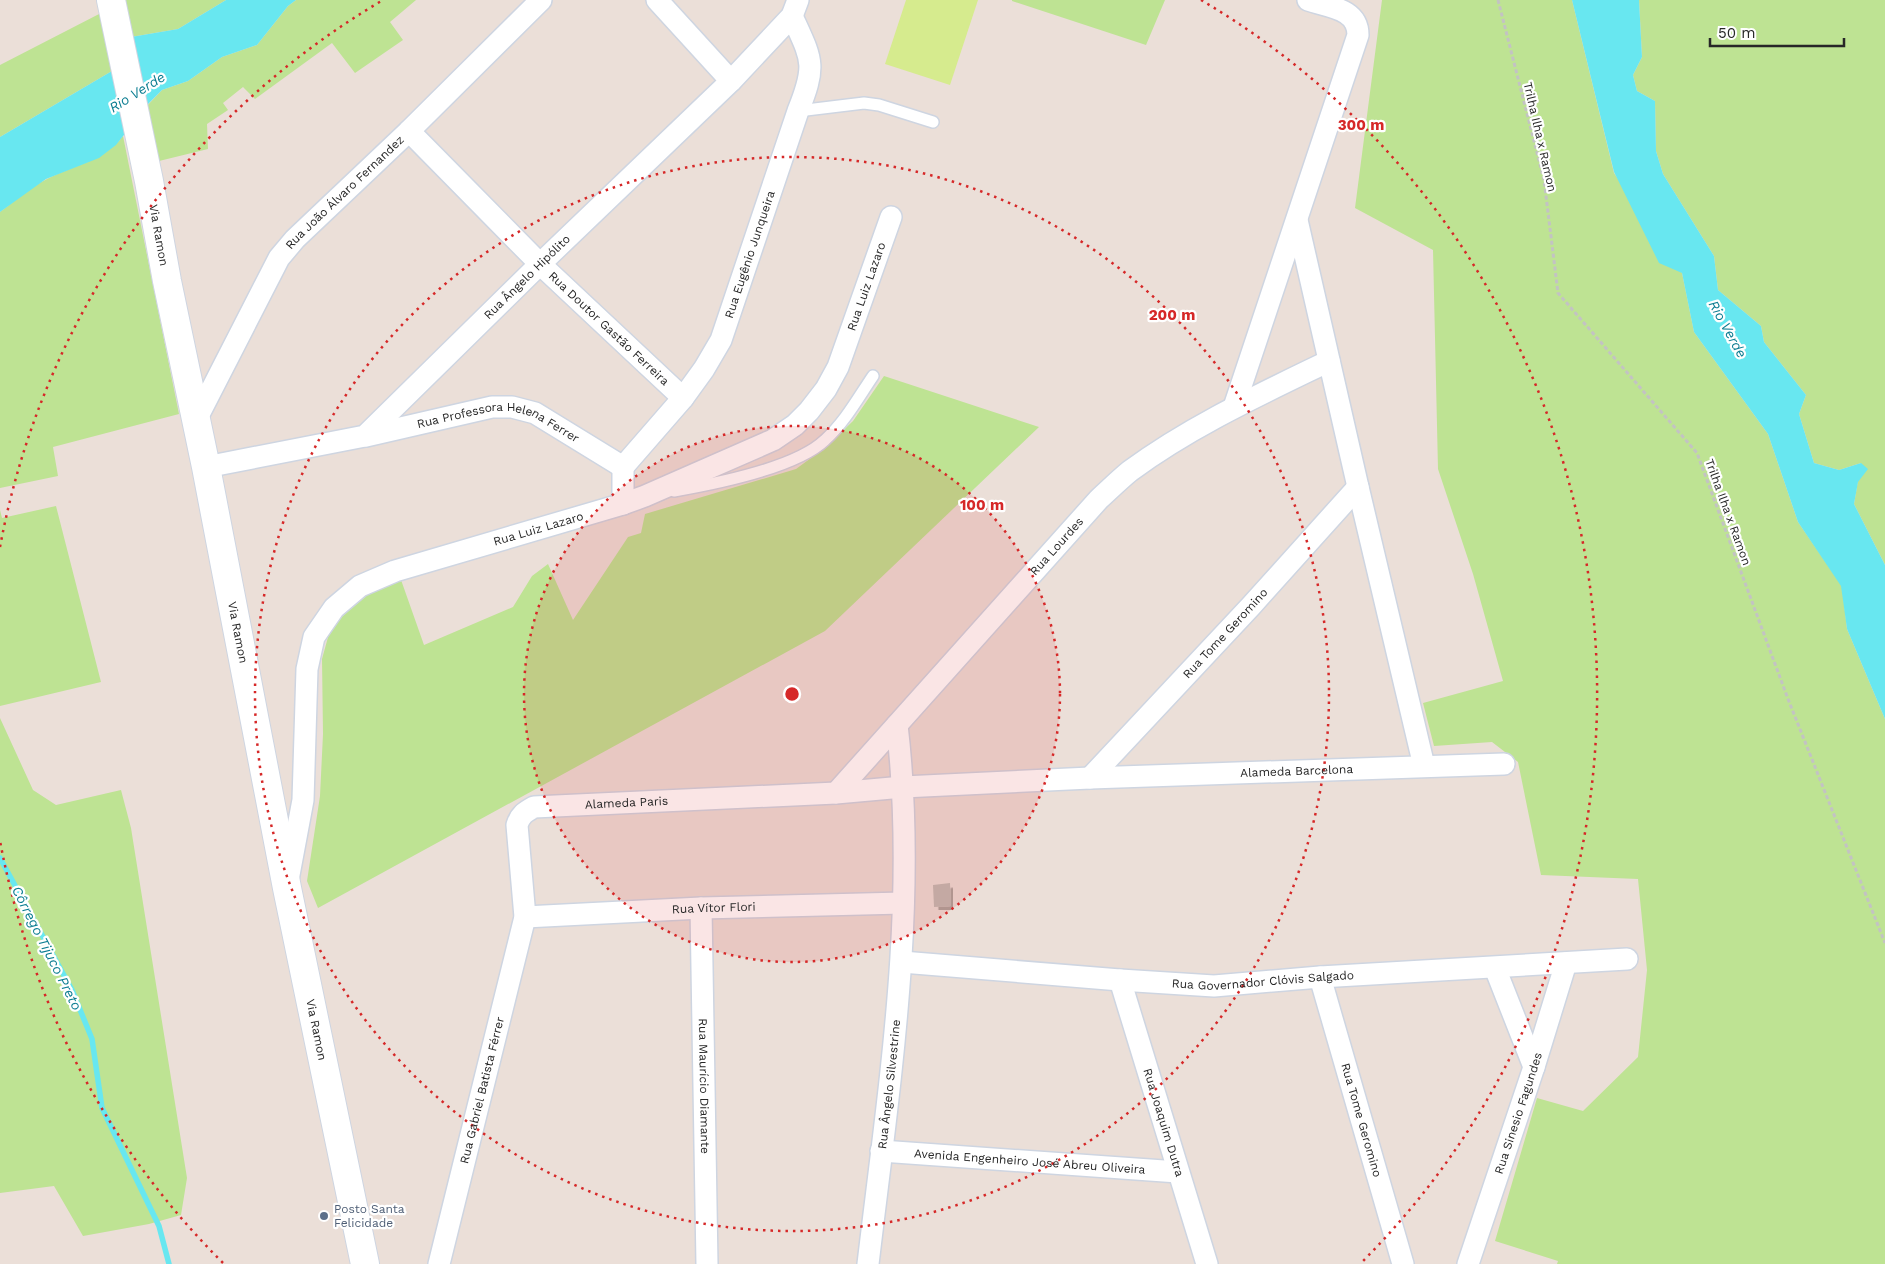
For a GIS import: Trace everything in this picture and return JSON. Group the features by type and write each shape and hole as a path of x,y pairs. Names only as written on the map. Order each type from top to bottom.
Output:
{"main road":[{"name":"Via Ramon","path":"111,0 149,181 166,281 206,466 287,888 365,1264"}],"street":[{"name":"Rua João Álvaro Fernandez","path":"196,420 279,258 295,239 409,131 540,0"},
{"path":"657,0 730,81"},
{"path":"1234,407 1358,35 1358,26 1347,12 1308,0"},
{"name":"Rua Ângelo Hipólito","path":"365,436 730,81 795,8"},
{"name":"Rua Eugênio Junqueira","path":"623,467 684,398 721,340 798,111 808,87 811,66 795,8"},
{"name":"Rua Doutor Gastão Ferreira","path":"409,131 540,264 684,398"},
{"name":"Rua Luiz Lazaro","path":"287,888 303,800 307,669 314,637 334,608 360,586 395,571 645,496 773,440 795,425 810,411 826,390 838,367 891,217"},
{"path":"1297,220 1328,361 1424,766"},
{"name":"Rua Lourdes","path":"836,793 1099,499 1129,472 1234,407 1328,361"},
{"name":"Rua Professora Helena Ferrer","path":"365,436 492,407 512,407 536,413 623,467"},
{"path":"206,466 365,436"},
{"path":"623,467 623,504"},
{"name":"Rua Tome Geromino","path":"1090,778 1251,606 1358,488"},
{"name":"Rua Ângelo Silvestrine","path":"868,1264 902,962 904,902 903,787 897,725"},
{"name":"Alameda Barcelona","path":"903,787 1090,778 1504,764"},
{"name":"Alameda Paris","path":"525,917 517,825 525,811 534,807 836,793 903,787"},
{"name":"Rua Vítor Flori","path":"525,917 701,908 904,902"},
{"name":"Rua Maurício Diamante","path":"701,908 707,1264"},
{"name":"Rua Gabriel Batista Férrer","path":"438,1264 525,917"},
{"name":"Rua Governador Clóvis Salgado","path":"902,962 1214,986 1320,977 1627,959"},
{"name":"Rua Sinesio Fagundes","path":"1468,1264 1534,1067 1566,963"},
{"path":"1495,968 1534,1067"},
{"name":"Rua Tome Geromino","path":"1320,977 1403,1264"},
{"name":"Rua Joaquim Dutra","path":"1120,980 1207,1264"},
{"name":"Avenida Engenheiro José Abreu Oliveira","path":"881,1151 1178,1172"}],"lane":[{"path":"798,111 864,103 879,104 933,122"},
{"path":"645,496 715,484 792,461 806,454 824,442 842,422 873,376"}],"path":[{"name":"Trilha Ilha x Ramon","path":"1498,0 1544,180 1558,293 1697,453 1788,698 1885,943"}],"green space":[{"path":"123,0 226,0 178,29 131,37"},
{"path":"296,0 416,0 390,22 403,40 355,73 332,43 255,99 243,87 223,103 228,110 207,124 208,149 155,162 144,109 162,90 188,81 222,57 257,45 288,6"},
{"path":"906,0 978,0 950,85 885,64"},
{"path":"1012,0 1165,0 1146,45"},
{"path":"1382,0 1572,0 1614,173 1682,273 1694,332 1768,434 1798,522 1842,586 1847,629 1885,719 1885,1264 1557,1264 1558,1261 1495,1241 1537,1098 1583,1111 1638,1057 1647,970 1638,879 1541,875 1518,762 1492,742 1434,746 1423,703 1503,681 1473,574 1438,469 1433,250 1355,208"},
{"path":"1639,0 1885,0 1885,565 1854,504 1861,463 1839,470 1814,463 1799,414 1806,395 1764,342 1761,326 1718,290 1714,256 1663,174 1656,151 1655,101 1637,91 1633,75 1642,57"},
{"path":"101,13 112,71 0,137 0,65"},
{"path":"123,136 179,414 53,447 58,476 0,488 0,212 41,182 98,157"},
{"path":"884,376 1039,427 825,631 318,908 307,881 320,796 323,734 322,659 330,630 348,605 369,590 400,577 424,645 513,607 532,576 548,564 573,620 628,537 641,533 645,514 796,469 826,447 853,421"},
{"path":"56,506 101,682 0,706 0,510 2,518"},
{"path":"0,718 33,790 56,805 121,790 131,828 187,1178 181,1215 149,1224 83,1236 54,1186 0,1193"}],"water":[{"name":"Rio Verde","path":"226,0 296,0 288,6 257,45 222,57 188,81 162,90 149,103 116,145 99,158 46,179 0,212 0,137 112,71 131,37 178,29"},
{"name":"Rio Verde","path":"1572,0 1639,0 1642,57 1633,75 1637,91 1655,101 1656,151 1663,174 1714,256 1718,290 1761,326 1764,342 1806,395 1799,414 1814,463 1839,470 1861,463 1868,469 1858,482 1854,504 1885,565 1885,719 1847,629 1841,586 1798,522 1768,434 1694,332 1682,273 1659,263 1614,172"}],"building":[{"path":"950,883 951,906 934,907 933,885"}],"waterway":[{"name":"Côrrego Tijuco Preto","path":"0,858 72,990 92,1039 102,1108 159,1226 169,1264"}],"place":[{"name":"Posto Santa Felicidade","path":"324,1216"}]}
